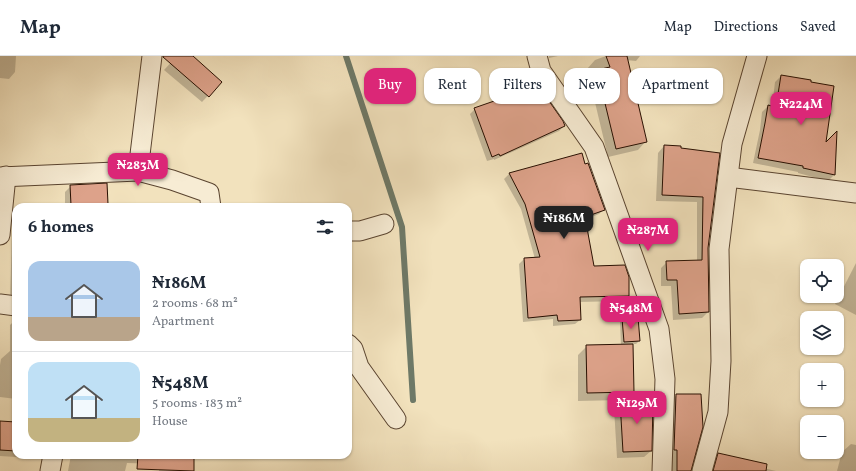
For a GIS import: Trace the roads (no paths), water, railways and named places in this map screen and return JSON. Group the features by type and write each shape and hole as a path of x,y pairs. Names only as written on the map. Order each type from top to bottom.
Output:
{"street":[{"path":"138,171 152,56"},
{"path":"537,56 541,71 594,147 660,329 665,379 662,471"},
{"path":"702,471 718,412 721,361 719,249 732,144 757,56"},
{"path":"0,235 3,176 138,171 172,180 208,193 210,203"},
{"path":"728,177 856,193"},
{"path":"352,231 360,231 384,224"},
{"path":"0,304 12,306"},
{"path":"352,348 359,367 396,419"},
{"path":"50,471 52,459"}],"waterway":[{"path":"346,56 402,227 413,400"}]}
